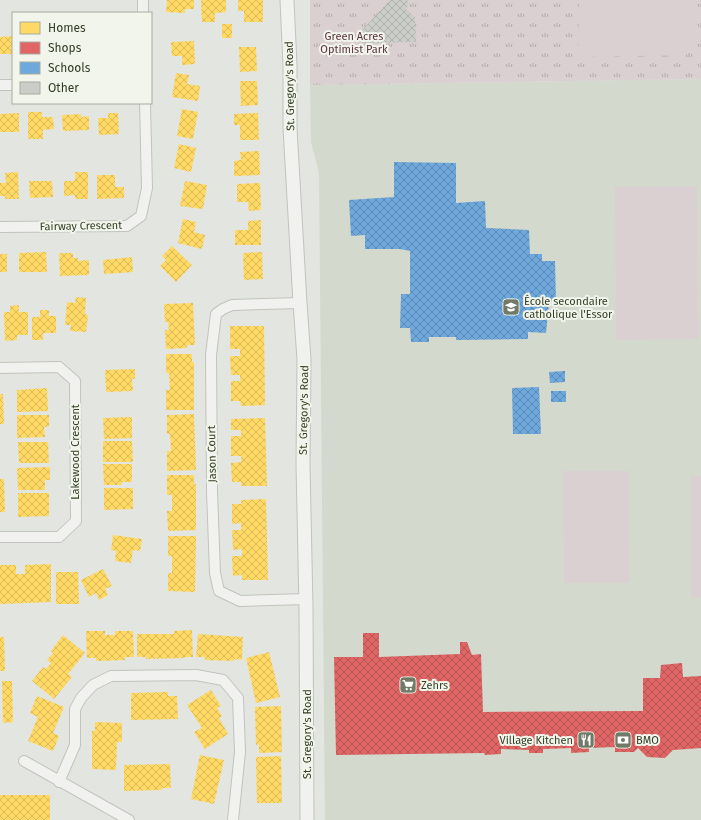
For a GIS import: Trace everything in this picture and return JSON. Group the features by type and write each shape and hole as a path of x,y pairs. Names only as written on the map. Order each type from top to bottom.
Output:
{"street":[{"path":"143,0 143,12"},
{"name":"St. Gregory's Road","path":"288,0 290,128 304,359 303,464 306,599 307,820"},
{"path":"0,85 12,85"},
{"name":"Fairway Crescent","path":"0,227 126,226 141,216 147,188 145,104"},
{"name":"Jason Court","path":"300,303 232,306 223,309 216,314 211,355 212,491 215,573 219,591 240,601 306,599"},
{"name":"Lakewood Crescent","path":"0,368 59,367 75,381 76,521 59,538 0,537"},
{"path":"59,782 75,745 75,709 81,698 93,685 112,676 196,675 223,680 238,698 240,752 233,820"},
{"path":"24,761 129,820"}],"shaded area":[{"name":"École secondaire catholique l'Essor","path":"701,79 701,820 325,820 319,173 311,142 310,85"}],"green space":[{"name":"Green Acres Optimist Park","path":"310,0 701,0 701,79 310,85"},
{"path":"579,0 694,0 695,48 686,55 578,57"},
{"path":"697,186 698,339 616,340 615,187"},
{"path":"563,471 629,471 630,583 564,583"},
{"path":"691,476 701,476 701,597 691,597"}],"building: Homes":[{"path":"167,0 194,0 194,9 185,9 185,13 166,12"},
{"path":"201,0 226,0 226,12 215,13 215,22 202,22"},
{"path":"238,0 263,0 263,22 244,22 244,11 238,11"},
{"path":"222,24 232,24 232,38 222,38"},
{"path":"12,36 12,54 0,54 0,37"},
{"path":"194,41 195,64 182,65 182,56 172,56 171,42"},
{"path":"239,47 256,47 257,71 240,72"},
{"path":"176,73 189,75 187,84 200,86 198,101 172,97"},
{"path":"240,81 257,81 258,105 241,106"},
{"path":"182,109 198,112 193,139 177,136"},
{"path":"28,112 42,112 42,117 53,117 54,129 43,130 43,139 28,139"},
{"path":"19,113 19,132 0,132 0,114"},
{"path":"108,113 118,113 119,134 99,135 98,118 108,118"},
{"path":"258,113 259,140 240,140 240,125 234,125 234,114"},
{"path":"81,114 81,117 89,116 89,130 63,131 62,115"},
{"path":"179,144 196,148 191,172 174,168"},
{"path":"259,151 260,175 234,176 234,161 241,160 240,152"},
{"path":"18,172 19,199 5,199 5,196 0,196 0,183 6,183 5,173"},
{"path":"75,172 88,172 88,199 75,199 75,195 64,196 64,181 75,181"},
{"path":"97,175 115,175 115,187 124,187 124,198 97,199"},
{"path":"29,181 52,181 53,197 30,198"},
{"path":"185,181 207,185 203,209 180,206"},
{"path":"260,183 261,210 249,211 248,202 237,202 237,184"},
{"path":"183,219 196,222 194,232 205,235 202,249 178,243"},
{"path":"261,220 261,245 235,245 235,230 248,230 248,221"},
{"path":"172,246 192,265 176,282 160,266 166,260 162,256"},
{"path":"46,252 47,272 19,272 19,253"},
{"path":"262,252 263,279 244,280 243,253"},
{"path":"59,253 73,253 73,258 78,258 78,261 89,260 89,275 60,276"},
{"path":"0,254 7,254 7,272 0,272"},
{"path":"132,257 133,272 104,274 103,260"},
{"path":"76,297 86,298 85,314 88,315 86,332 70,331 71,325 65,325 67,302 75,303"},
{"path":"193,303 195,345 187,345 187,348 166,349 165,330 169,330 168,322 165,322 164,304"},
{"path":"19,305 19,312 28,312 28,335 17,335 17,340 5,341 4,312 10,312 10,306"},
{"path":"40,310 49,310 49,316 56,316 56,333 43,333 43,340 32,340 32,317 40,317"},
{"path":"230,326 264,326 265,405 241,406 240,401 231,401 231,381 240,381 240,375 231,375 230,356 240,356 240,349 230,349"},
{"path":"166,354 192,354 192,362 194,362 194,410 166,410 166,390 170,390 169,373 166,373"},
{"path":"135,369 135,379 132,379 133,391 106,392 105,370"},
{"path":"47,388 48,411 17,412 17,390"},
{"path":"0,394 3,394 4,424 0,424"},
{"path":"194,414 196,470 167,471 167,451 171,451 170,434 167,434 167,415"},
{"path":"17,415 49,415 49,427 44,427 45,437 17,438"},
{"path":"132,417 132,438 104,439 103,418"},
{"path":"265,418 267,486 241,486 241,482 232,482 231,463 241,462 241,456 231,456 231,436 241,436 241,430 231,430 231,419"},
{"path":"103,441 132,441 133,462 103,462"},
{"path":"18,442 48,442 49,463 19,463"},
{"path":"103,464 132,464 132,482 122,482 122,485 104,485"},
{"path":"50,467 50,480 45,480 45,490 18,490 17,468"},
{"path":"167,475 194,475 194,484 196,484 196,530 168,531 167,511 172,511 172,495 167,495"},
{"path":"0,479 4,479 5,512 0,512"},
{"path":"104,488 133,488 133,509 104,510"},
{"path":"18,493 49,493 49,516 18,517"},
{"path":"266,499 268,580 242,580 242,575 233,576 232,556 242,556 242,549 233,550 232,530 241,530 241,523 232,524 232,504 241,504 241,500"},
{"path":"113,535 142,539 140,551 133,550 131,563 115,561 116,551 111,550"},
{"path":"168,536 196,536 195,592 168,591 168,573 172,573 172,556 168,556"},
{"path":"51,564 51,602 0,604 0,565 16,565 16,574 25,574 25,565"},
{"path":"103,569 112,586 105,589 108,595 99,600 96,593 89,597 81,580"},
{"path":"56,572 78,572 79,604 56,604"},
{"path":"192,630 193,657 146,659 146,657 137,657 137,634 174,634 174,631"},
{"path":"86,631 105,631 105,635 115,635 115,631 133,631 134,657 125,657 125,660 96,661 96,658 87,658"},
{"path":"198,634 243,637 242,660 205,660 205,657 196,657"},
{"path":"63,635 85,653 68,674 72,677 54,699 32,681 43,667 46,669 51,663 47,660 53,653 51,651"},
{"path":"0,637 4,637 5,671 0,671"},
{"path":"269,652 280,697 256,703 246,658"},
{"path":"2,681 12,681 13,722 3,723"},
{"path":"211,690 221,706 217,708 222,716 219,718 228,734 205,749 194,732 202,728 187,705"},
{"path":"168,692 168,696 177,696 178,719 131,720 131,693"},
{"path":"37,696 64,707 53,733 59,736 53,751 28,741 38,717 30,713"},
{"path":"281,706 282,752 259,753 259,744 256,745 255,707"},
{"path":"95,722 122,723 122,742 117,742 116,770 92,769 92,731 95,731"},
{"path":"200,755 224,760 214,804 191,799"},
{"path":"281,756 282,803 257,803 256,757"},
{"path":"170,764 171,788 162,788 162,790 124,791 124,765"},
{"path":"0,795 50,795 50,820 0,820"}],"building: Shops":[{"path":"363,633 379,633 379,657 460,654 460,642 467,642 472,655 481,654 483,712 643,711 643,678 660,678 661,665 682,663 683,677 701,676 701,748 673,750 665,758 647,757 638,748 634,752 615,752 615,747 589,748 589,752 571,753 571,748 543,749 543,753 529,753 529,750 501,749 501,754 485,755 484,753 336,755 334,657 363,657"}],"building: Schools":[{"path":"394,162 456,163 456,203 485,201 486,228 529,230 530,254 542,254 542,261 555,261 556,302 549,302 546,333 528,332 528,339 456,340 456,337 429,337 429,342 411,342 410,328 400,328 401,294 410,294 410,251 400,249 365,249 365,235 351,236 349,200 394,197"},
{"path":"565,371 565,382 550,383 549,372"},
{"path":"539,387 541,434 513,434 512,388"},
{"path":"551,391 566,391 566,402 551,402"}],"building: Other":[{"path":"390,0 408,1 408,6 406,9 415,17 416,42 363,43 359,40 353,40"}],"place":[{"name":"École secondaire catholique l'Essor","path":"511,307"},
{"name":"Zehrs","path":"408,685"},
{"name":"Village Kitchen","path":"586,740"},
{"name":"BMO","path":"623,740"}]}
